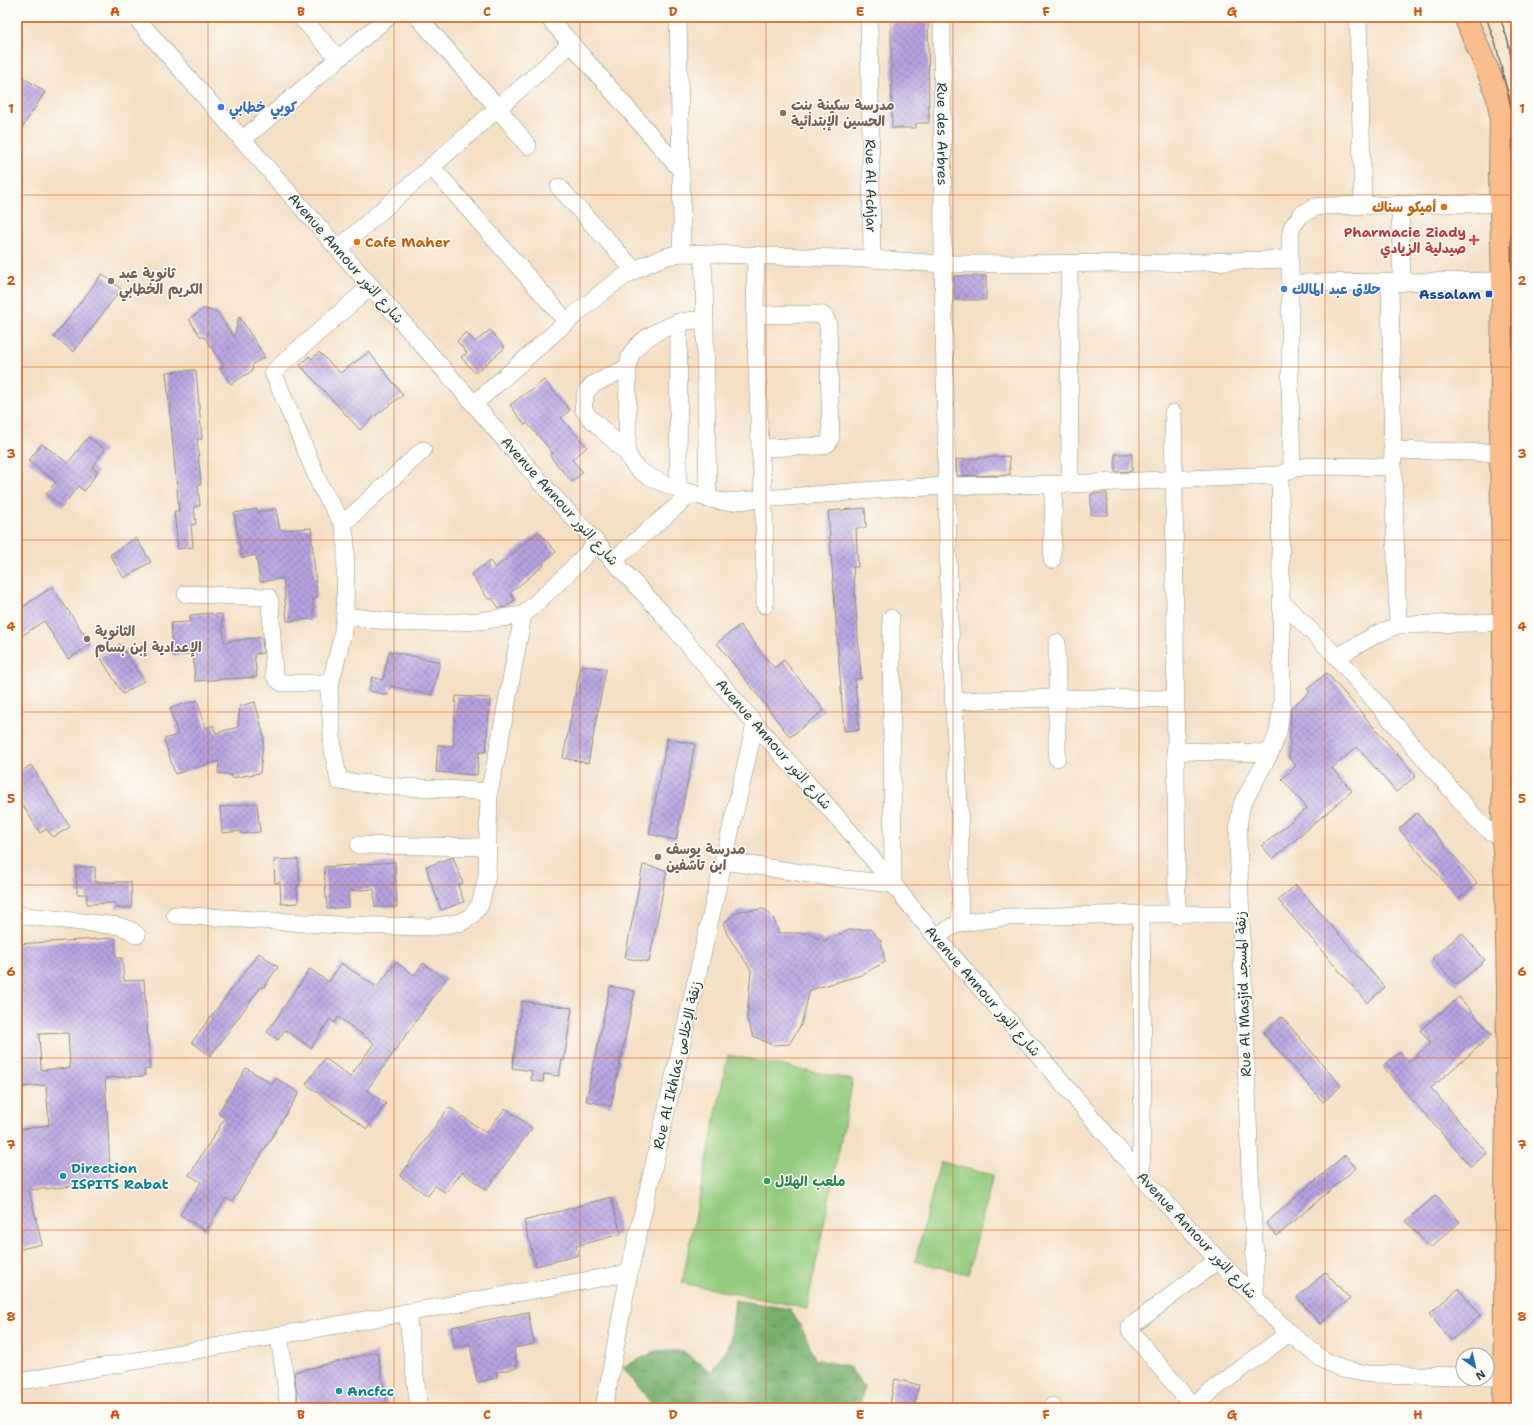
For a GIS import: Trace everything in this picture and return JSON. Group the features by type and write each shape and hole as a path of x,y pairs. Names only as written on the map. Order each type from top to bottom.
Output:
{"main road":[{"path":"1465,17 1491,78 1499,104 1501,116 1500,175 1509,203 1503,281 1501,453 1510,839 1506,883 1508,993 1502,1377 1504,1408"}],"street":[{"path":"301,17 338,58"},
{"path":"242,140 388,17"},
{"path":"418,17 498,108 528,146"},
{"path":"548,17 681,170"},
{"path":"678,17 682,237 681,253"},
{"name":"Rue Al Achjar","path":"869,17 872,259"},
{"name":"Rue des Arbres","path":"942,17 943,257 947,486 950,608 960,826 960,923"},
{"path":"1358,17 1363,205"},
{"name":"Avenue Annour شارع النور","path":"144,20 242,140 338,248 542,484 660,611 755,724 858,841 935,936 1056,1075 1141,1176 1218,1260 1255,1296 1289,1333 1322,1359 1342,1369 1369,1374 1455,1376"},
{"path":"338,248 572,43"},
{"path":"431,166 567,322"},
{"path":"559,187 634,270"},
{"name":"Rue Al Masjid زنقة المسجد","path":"1255,1296 1255,1259 1238,838 1239,819 1242,804 1270,753 1278,733 1282,702 1282,602 1290,383 1289,259 1292,227 1301,215 1315,208 1324,206 1509,203"},
{"path":"1398,625 1393,458 1396,283 1400,204"},
{"path":"474,404 601,292 634,270 665,256 681,253 872,259 943,257 1069,263 1172,263 1289,259"},
{"path":"702,253 704,276 708,499"},
{"path":"756,256 755,315 760,448 764,499 765,605"},
{"path":"1052,560 1062,484 1069,263"},
{"path":"1290,283 1503,281"},
{"path":"371,286 273,372 321,487 343,524 346,542 346,616 329,689 333,745 339,781 401,787 489,792"},
{"path":"755,315 822,314 828,325 830,440 826,445 818,447 760,448"},
{"path":"705,319 679,322 662,329 645,340 637,347 630,357 628,367 627,452 631,462 638,470 656,480 708,499 725,502 947,486 1062,484 1286,472 1309,466 1393,458 1501,453"},
{"path":"614,561 685,490 679,322"},
{"path":"627,452 588,416 583,408 586,392 592,384 628,367"},
{"path":"1172,413 1174,479 1177,915"},
{"path":"343,524 423,450"},
{"path":"346,616 403,623 440,623 479,621 523,615 562,579 597,543"},
{"path":"186,594 268,596 270,601 274,674 278,680 282,683 330,683"},
{"path":"1282,602 1337,657 1479,822 1490,832 1510,839"},
{"path":"175,915 338,926 432,927 462,922 471,916 480,905 487,876 489,792 523,615"},
{"path":"724,861 836,878 893,884 890,618"},
{"path":"1337,657 1375,635 1398,625 1504,622"},
{"path":"1057,643 1057,758"},
{"path":"954,701 1058,698 1175,698"},
{"name":"Rue Al Ikhlas زنقة الإخلاص","path":"604,1408 629,1273 755,724"},
{"path":"1175,751 1270,753"},
{"path":"359,845 488,847"},
{"path":"1141,914 1143,1064 1141,1176"},
{"path":"935,936 960,923 1007,917 1141,914 1240,914"},
{"path":"17,915 119,926 130,930 137,935"},
{"path":"1218,1260 1130,1327 1130,1330 1191,1407 1289,1333"},
{"path":"17,1382 629,1273"},
{"path":"407,1312 419,1408"},
{"path":"279,1335 289,1408"}],"green space":[{"name":"ملعب الهلال","path":"728,1055 853,1080 807,1308 682,1283"},
{"path":"940,1162 993,1175 968,1274 915,1261"},
{"path":"735,1300 790,1309 804,1332 815,1359 849,1367 864,1386 860,1408 672,1408 650,1402 623,1367 656,1351 683,1351 711,1372 730,1343"}],"building":[{"path":"891,17 928,17 929,123 916,123 916,128 892,128"},
{"path":"17,73 45,92 17,136"},
{"path":"102,274 121,289 74,352 54,337"},
{"path":"954,276 986,276 986,300 955,300"},
{"path":"204,309 217,312 234,337 239,316 265,357 253,364 252,371 231,384 220,368 224,367 205,338 200,336 189,319"},
{"path":"490,330 505,348 475,373 461,357 467,353 457,341 466,332 475,342"},
{"path":"319,352 340,373 369,352 403,395 375,416 360,430 300,365 309,356 312,359"},
{"path":"196,370 202,439 197,439 201,484 198,485 200,506 194,506 196,524 191,525 193,547 178,549 174,511 179,511 166,372"},
{"path":"544,380 570,410 561,418 587,447 572,460 583,472 572,482 550,456 553,453 527,423 525,425 510,405"},
{"path":"88,437 105,450 92,467 98,472 84,491 78,486 62,507 46,494 56,482 28,461 42,444 68,463"},
{"path":"1115,454 1132,454 1132,471 1115,472"},
{"path":"1009,456 1010,475 957,476 956,460"},
{"path":"1107,493 1108,515 1091,515 1091,494"},
{"path":"865,508 866,528 856,528 858,567 853,567 861,678 855,679 859,730 844,731 828,511"},
{"path":"257,509 258,512 276,509 280,530 311,528 317,598 313,598 314,619 287,621 283,578 260,582 256,555 242,558 234,513"},
{"path":"539,532 556,552 543,563 544,565 510,593 515,600 505,607 499,608 492,598 489,600 471,574 490,561 495,568"},
{"path":"136,538 151,562 124,578 110,555"},
{"path":"52,587 91,644 68,659 44,621 17,639 17,611"},
{"path":"212,613 213,615 222,614 224,642 262,637 263,653 254,654 257,677 195,681 193,654 173,656 171,623 190,622 190,615"},
{"path":"740,625 774,668 784,660 824,710 790,737 717,643"},
{"path":"120,644 144,681 123,694 100,657"},
{"path":"389,651 440,662 432,695 390,686 388,695 369,691 372,677 383,680"},
{"path":"581,665 606,669 588,763 563,758"},
{"path":"1327,673 1416,776 1396,792 1357,747 1332,768 1352,791 1273,859 1262,846 1307,808 1282,779 1296,766 1289,758 1291,708 1310,692 1307,689"},
{"path":"456,696 490,698 486,752 479,752 477,775 436,772 438,745 453,746"},
{"path":"197,700 206,728 213,725 216,733 238,727 240,706 255,702 264,737 260,773 232,778 231,775 218,773 219,761 175,774 164,739 178,735 170,708"},
{"path":"667,739 695,744 676,840 649,834"},
{"path":"31,765 70,827 53,837 47,829 40,833 17,796 17,774"},
{"path":"257,803 260,832 241,834 241,831 222,833 220,807"},
{"path":"1417,813 1477,883 1459,899 1399,829"},
{"path":"453,857 463,883 458,885 464,902 441,910 426,867"},
{"path":"298,859 300,885 297,885 298,903 281,904 280,882 275,883 274,860"},
{"path":"395,862 397,907 375,907 374,889 348,891 349,907 327,909 324,867"},
{"path":"643,865 667,870 649,962 625,958"},
{"path":"76,867 95,867 95,882 131,882 132,908 116,908 116,903 87,904 87,894 77,894"},
{"path":"1296,885 1385,987 1367,1003 1278,900"},
{"path":"764,909 773,917 779,933 808,933 824,941 850,930 870,929 881,941 885,962 861,975 810,990 801,1025 789,1044 772,1045 753,1036 747,1019 751,970 727,934 723,923 739,911"},
{"path":"1462,933 1485,960 1456,985 1432,958"},
{"path":"115,938 116,958 122,958 124,981 144,980 150,1069 144,1070 145,1076 105,1078 110,1183 29,1190 42,1244 17,1250 17,1130 49,1125 46,1085 17,1087 17,1037 23,1036 21,1009 17,1010 17,944","holes":["68,1033 70,1068 41,1070 39,1034"]},
{"path":"259,953 278,967 263,988 261,987 210,1056 192,1042"},
{"path":"396,962 414,975 423,963 446,979 367,1090 386,1104 367,1129 306,1084 325,1058 350,1077 374,1043 338,1017 335,1023 330,1019 311,1048 285,1030 278,1040 267,1032 310,969 329,982 341,963 377,987"},
{"path":"610,986 635,991 611,1106 586,1101"},
{"path":"1459,997 1492,1035 1431,1088 1487,1153 1471,1167 1383,1066 1400,1052 1409,1062 1431,1043 1420,1030"},
{"path":"522,1001 572,1008 564,1060 562,1060 559,1076 544,1074 543,1082 531,1080 532,1071 512,1068"},
{"path":"1282,1017 1341,1086 1323,1102 1263,1033"},
{"path":"246,1068 272,1084 276,1078 299,1093 232,1202 226,1198 206,1231 180,1215 201,1182 189,1175 225,1118 218,1113"},
{"path":"449,1107 486,1133 505,1108 532,1128 486,1190 462,1172 446,1193 435,1186 428,1196 400,1176"},
{"path":"1345,1155 1356,1168 1277,1236 1266,1223"},
{"path":"1436,1195 1460,1222 1430,1248 1406,1221"},
{"path":"611,1197 621,1234 576,1246 579,1255 536,1266 524,1221"},
{"path":"1326,1272 1350,1299 1320,1324 1297,1297"},
{"path":"1458,1289 1481,1315 1451,1340 1429,1314"},
{"path":"528,1312 534,1344 514,1348 517,1368 496,1372 497,1378 477,1382 470,1344 455,1347 451,1327"},
{"name":"Ancfcc","path":"377,1352 388,1408 299,1408 294,1372"},
{"path":"895,1379 919,1385 913,1408 889,1408"}],"tram line":[{"path":"1486,17 1496,45 1512,111 1514,174 1511,232 1516,579"},
{"path":"1500,17 1508,41 1516,85"},
{"path":"1516,660 1512,839 1516,880"}],"place":[{"name":"كوبي خطابي","path":"221,107"},
{"name":"مدرسة سكينة بنت الحسين الإبتدائية","path":"783,113"},
{"name":"أميكو سناك","path":"1444,207"},
{"name":"Pharmacie Ziady صيدلية الزيادي","path":"1474,240"},
{"name":"Cafe Maher","path":"357,242"},
{"name":"ثانوية عبد الكريم الخطابي","path":"111,281"},
{"name":"حلاق عبد المالك","path":"1284,289"},
{"name":"Assalam","path":"1489,294"},
{"name":"الثانوية الإعدادية إبن بسام","path":"87,639"},
{"name":"مدرسة يوسف ابن تاشفين","path":"658,857"},
{"name":"Direction ISPITS Rabat","path":"63,1176"},
{"name":"ملعب الهلال","path":"767,1181"},
{"name":"Ancfcc","path":"339,1391"}]}
